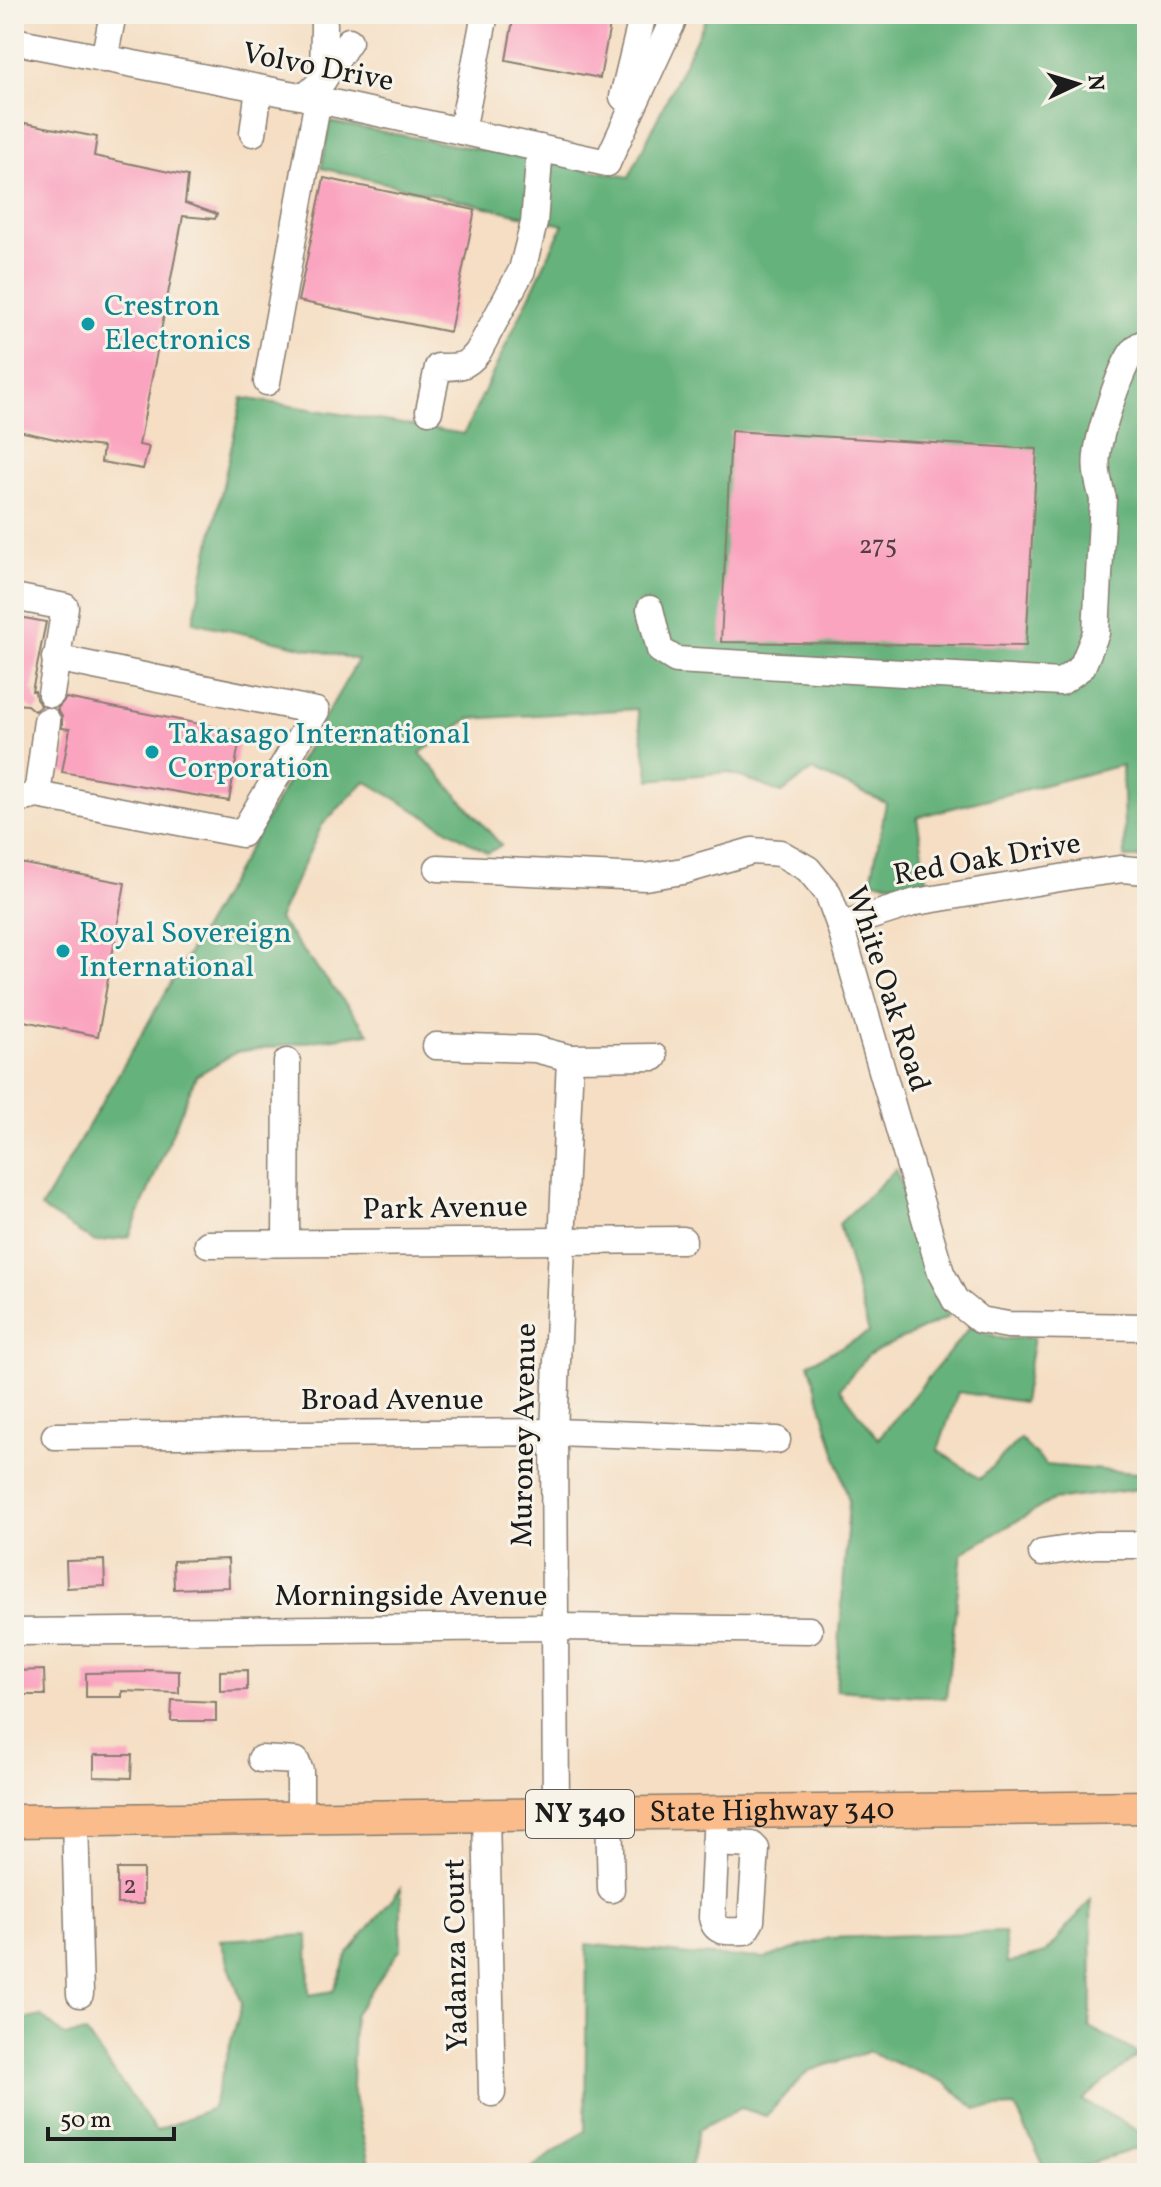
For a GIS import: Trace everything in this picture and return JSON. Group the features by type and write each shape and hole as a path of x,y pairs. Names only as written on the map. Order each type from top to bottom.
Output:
{"main road":[{"name":"State Highway 340","path":"14,1821 609,1814 716,1828 1147,1807"}],"street":[{"path":"104,59 113,14"},
{"path":"462,131 485,14"},
{"path":"607,163 643,14"},
{"path":"607,163 676,14"},
{"path":"267,382 324,24"},
{"name":"Volvo Drive","path":"14,41 259,89 315,92 462,131 607,163"},
{"path":"315,92 349,41"},
{"path":"253,133 259,89"},
{"path":"429,411 438,367 469,364 522,270 534,223 540,148"},
{"path":"650,609 660,650 676,660 1061,682 1082,667 1096,633 1103,499 1097,478 1101,433 1125,362 1134,349 1147,342"},
{"path":"14,597 65,607 51,694"},
{"path":"47,721 26,798 242,834 316,711 55,658"},
{"name":"White Oak Road","path":"438,868 645,877 683,871 752,851 780,853 808,869 828,893 840,926 941,1273 955,1300 980,1320 1008,1325 1147,1327"},
{"name":"Red Oak Drive","path":"840,926 916,902 1084,874 1122,869 1147,871"},
{"path":"436,1046 535,1049 570,1058 654,1057"},
{"name":"Muroney Avenue","path":"556,1814 554,1432 570,1058"},
{"path":"286,1242 287,1062"},
{"name":"Park Avenue","path":"208,1244 683,1240"},
{"name":"Broad Avenue","path":"55,1436 554,1432 777,1440"},
{"path":"1042,1553 1095,1545 1147,1545"},
{"name":"Morningside Avenue","path":"14,1632 555,1627 809,1630"},
{"path":"261,1759 296,1761 300,1771 300,1817"},
{"path":"609,1814 611,1889"},
{"name":"Yadanza Court","path":"486,1815 492,2093"},
{"path":"75,1820 80,1994"}],"green space":[{"path":"708,14 1147,14 1147,858 1125,858 1122,765 917,817 928,885 871,881 886,803 812,770 782,793 728,772 650,780 637,709 469,719 420,753 501,845 488,853 365,781 322,825 278,919 369,1033 237,1052 196,1076 129,1237 95,1242 41,1208 358,660 193,622 242,398 464,434 563,225 321,168 330,122 629,177"},
{"path":"896,1169 934,1291 948,1317 868,1355 840,1388 878,1439 970,1327 1003,1339 1034,1337 1023,1402 958,1392 938,1450 980,1479 1020,1439 1046,1465 1147,1474 1147,1488 1053,1500 962,1553 946,1698 836,1690 849,1501 809,1363 869,1333 839,1224"},
{"path":"401,1888 401,1948 354,2015 352,2088 371,2173 14,2173 14,2022 41,2016 64,2036 86,2033 156,2131 212,2108 242,2003 220,1940 308,1935 309,1995 333,1991 349,1952"},
{"path":"1091,1900 1092,1996 1089,2027 1139,2054 1082,2100 1147,2135 1147,2145 1062,2173 1047,2173 1015,2107 976,2109 944,2082 868,2052 808,2071 766,2116 741,2108 698,2130 690,2173 524,2173 585,2131 587,1944 690,1955 766,1958 829,1938 1004,1932 1007,1963 1045,1953"}],"building":[{"path":"514,14 612,14 600,78 506,60"},
{"name":"Crestron Electronics","path":"25,123 97,137 94,156 188,176 185,203 217,214 215,219 183,216 139,445 149,447 143,469 101,462 103,447 14,430 14,141 23,141"},
{"path":"324,178 475,210 450,332 298,301"},
{"path":"731,431 1037,449 1026,646 721,642"},
{"path":"14,616 46,622 32,691 35,691 41,706 34,711 27,705 14,704"},
{"name":"Takasago International Corporation","path":"66,698 241,732 229,801 62,772 70,729 62,728 62,716 57,709"},
{"name":"Royal Sovereign International","path":"14,862 125,883 98,1036 14,1019"},
{"path":"228,1559 229,1587 174,1589 173,1561"},
{"path":"104,1560 105,1586 67,1588 66,1561"},
{"path":"44,1670 45,1695 14,1695 14,1671"},
{"path":"247,1670 247,1690 220,1691 220,1671"},
{"path":"179,1671 179,1693 122,1691 122,1697 86,1697 86,1673"},
{"path":"172,1700 216,1702 216,1721 171,1721"},
{"path":"94,1755 132,1755 131,1778 94,1777"},
{"path":"117,1869 143,1869 143,1904 117,1904"}],"place":[{"name":"Crestron Electronics","path":"88,324"},
{"name":"Takasago International Corporation","path":"152,752"},
{"name":"Royal Sovereign International","path":"63,951"}]}
